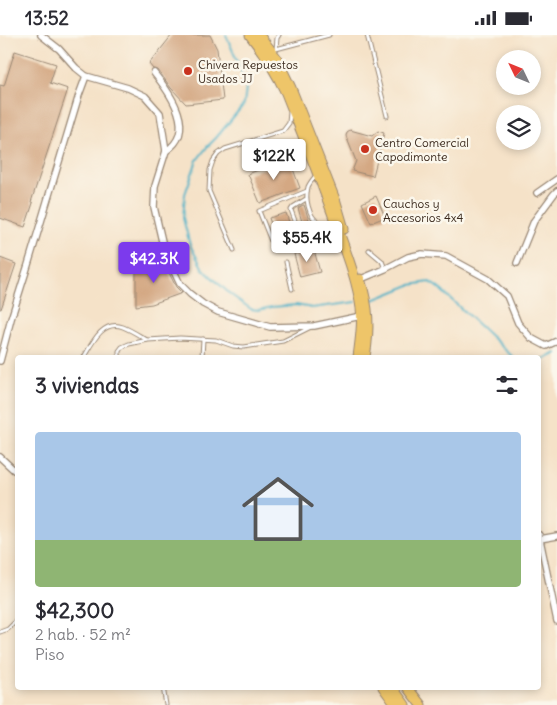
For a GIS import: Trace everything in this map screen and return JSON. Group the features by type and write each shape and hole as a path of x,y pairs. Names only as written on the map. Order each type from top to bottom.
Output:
{"main road":[{"path":"250,35 279,78 320,171 336,202 336,227 361,292"},
{"path":"259,35 276,53 291,88 320,171"},
{"path":"336,227 361,279 363,310 358,355"},
{"path":"363,310 369,326 365,355"},
{"path":"380,690 388,705"},
{"path":"386,690 396,705"},
{"path":"394,690 405,705"},
{"path":"409,690 421,705"}],"street":[{"path":"41,35 59,49 86,76 128,88 145,96 160,113 166,151 155,186 154,207 164,250 180,284 190,295 218,312 270,327 314,326 363,310"},
{"path":"154,73 172,98 180,124 174,146 166,151"},
{"path":"0,361 78,95 86,76"},
{"path":"537,193 557,179"},
{"path":"517,263 534,221 557,191"},
{"path":"361,279 386,269 408,257 422,254 446,256 488,279 506,296 518,323 531,338 546,346 557,341"},
{"path":"0,457 14,470"},
{"path":"541,537 557,536"},
{"path":"541,546 557,621"}],"lane":[{"path":"278,35 276,53 329,35"},
{"path":"367,35 386,116"},
{"path":"234,250 209,191 210,169 213,161 225,149 283,131 289,123 290,103"},
{"path":"320,171 309,186 306,199 312,216 318,223 336,227"},
{"path":"271,241 260,211 307,191"},
{"path":"306,199 291,210 298,229 303,235 314,234 336,227"},
{"path":"327,244 336,227"},
{"path":"369,250 382,261 386,269"},
{"path":"286,263 292,289"},
{"path":"85,355 98,335 108,327 115,325 124,327 148,341"},
{"path":"119,355 122,347 129,344 180,338 216,340 233,346 244,347 283,341 314,326"},
{"path":"202,355 204,339"},
{"path":"0,632 8,629 15,622"},
{"path":"163,690 166,705"}],"building":[{"name":"Chivera Repuestos Usados JJ","path":"172,35 210,35 217,49 223,100 186,104 158,70 153,69 149,64"},
{"path":"15,51 56,64 50,83 68,89 31,202 33,203 25,227 0,218 0,85 4,86"},
{"name":"Centro Comercial Capodimonte","path":"350,130 372,136 378,131 384,133 373,176 352,171 356,161 346,136"},
{"path":"289,158 300,188 260,203 248,174"},
{"name":"Cauchos y Accesorios 4x4","path":"376,196 385,217 371,223 362,203"},
{"path":"303,205 312,230 305,232 298,208"},
{"path":"286,213 296,243 280,249 269,218"},
{"path":"314,250 320,272 300,277 294,254"},
{"path":"0,258 16,264 1,309 0,309"},
{"path":"163,260 176,287 182,293 152,304 136,306 136,265"}],"waterway":[{"path":"226,35 241,70 246,88 244,104 197,160 185,194 183,218 190,245 203,269 230,294 251,309 258,310 296,305 312,308 356,302"},
{"path":"368,301 410,285 430,282 511,355"},
{"path":"541,361 557,353"}],"place":[{"name":"Chivera Repuestos Usados JJ","path":"188,71"},
{"name":"Centro Comercial Capodimonte","path":"365,149"},
{"name":"Cauchos y Accesorios 4x4","path":"373,210"}]}
